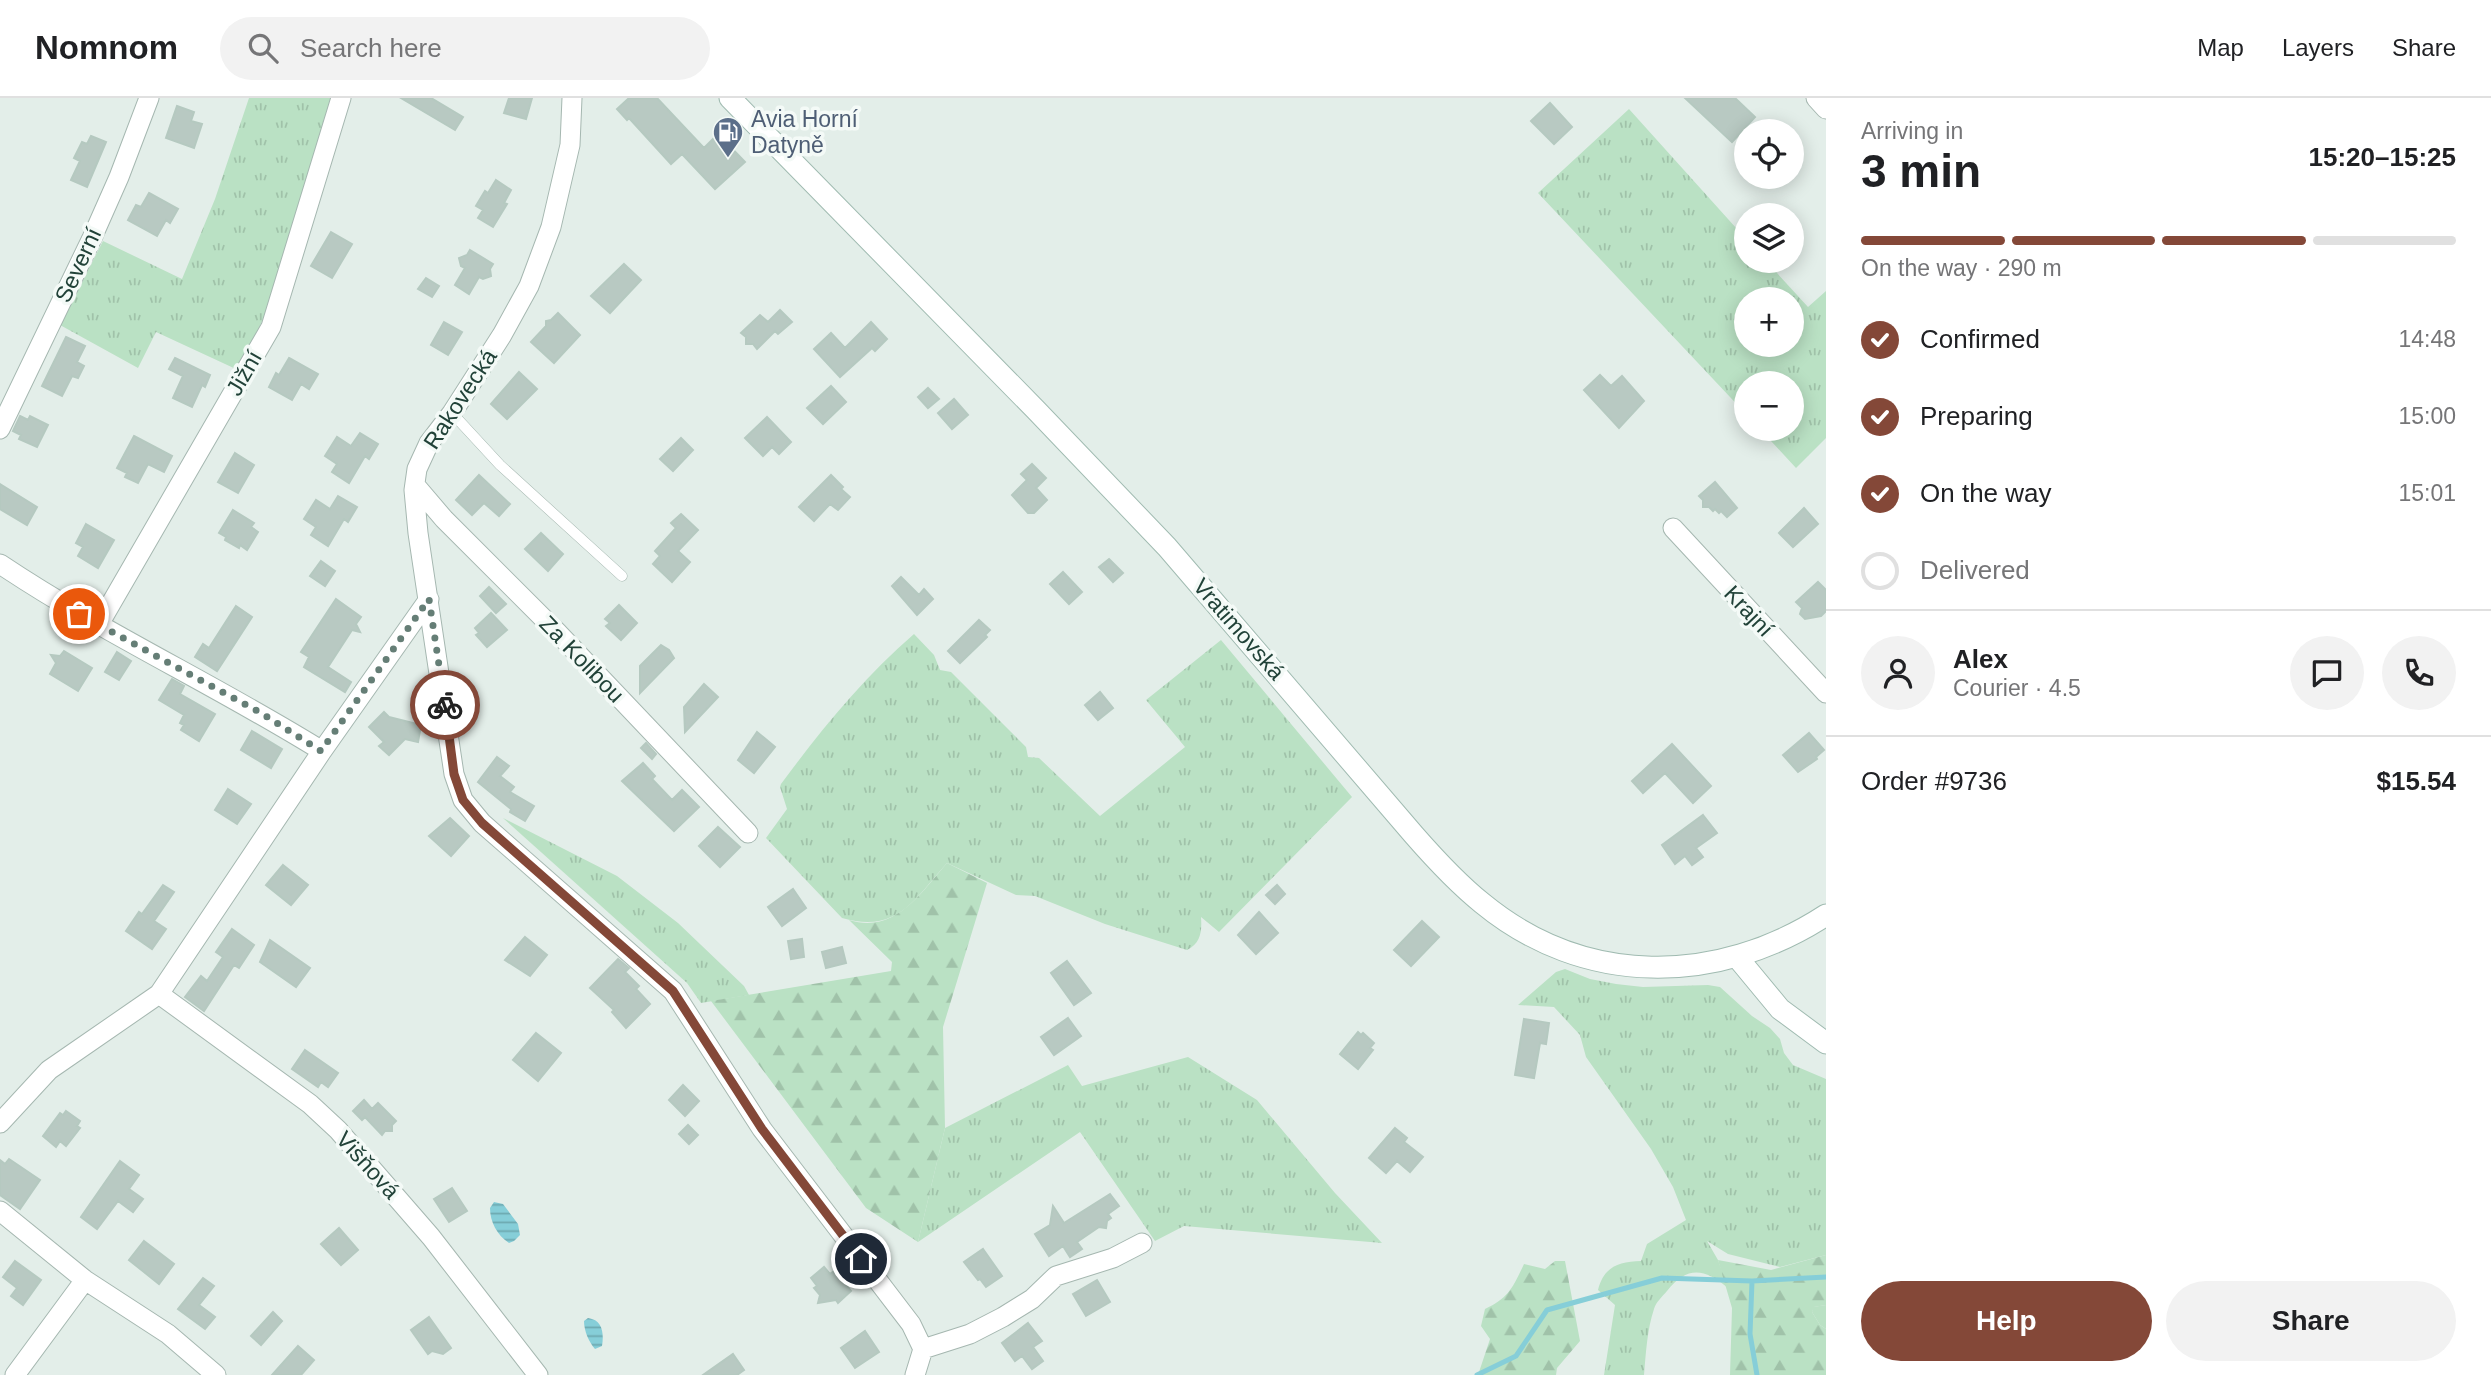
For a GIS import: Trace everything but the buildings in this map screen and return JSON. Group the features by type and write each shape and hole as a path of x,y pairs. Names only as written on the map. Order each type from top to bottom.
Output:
{"main road":[{"name":"Vratimovská","path":"730,98 1167,547 1414,835 1456,880 1483,904 1534,937 1577,955 1602,963 1659,968 1711,963 1737,957 1800,932 1826,915"},
{"path":"1737,957 1780,1009 1826,1042"}],"street":[{"name":"Severní","path":"0,429 108,201 149,98"},
{"name":"Jižní","path":"98,626 271,327 341,98"},
{"name":"Rakovecká","path":"572,98 570,145 551,226 529,286 502,335 452,413 429,443 417,469 415,485 418,533 454,774 463,800 482,823 673,991 762,1129 911,1324 923,1349"},
{"path":"1816,98 1826,109"},
{"name":"Za Kolibou","path":"415,485 444,519 558,633 748,833"},
{"name":"Krajní","path":"1673,528 1826,693"},
{"path":"0,564 98,626 202,680 321,751"},
{"path":"0,1123 49,1070 159,994 321,751 429,599"},
{"name":"Višňová","path":"159,994 310,1104 338,1130 431,1237 538,1375"},
{"path":"0,1211 85,1280 167,1335 216,1375"},
{"path":"915,1375 923,1349 970,1334 1003,1317 1032,1299 1056,1276 1113,1258 1142,1243"},
{"path":"15,1375 85,1280"}],"lane":[{"path":"452,413 500,465 622,576"}],"green space":[{"path":"249,98 331,98 273,299 238,370 156,332 138,368 60,325 103,241 182,279 215,199"},
{"path":"1629,109 1734,226 1734,273 1777,273 1790,287 1734,287 1734,357 1804,357 1804,303 1808,307 1826,291 1826,438 1796,468 1771,441 1804,441 1804,371 1734,371 1734,401 1538,193"},
{"path":"914,634 934,655 940,670 951,672 1026,747 1028,757 1039,758 1100,816 1185,747 1146,700 1221,640 1352,797 1219,932 1201,917 1200,936 1187,950 1105,924 1035,896 1016,895 947,863 914,901 891,917 861,922 842,918 766,838 787,809 781,784 843,705 877,668"},
{"path":"503,818 617,876 678,923 744,986 749,995 701,1003 687,983"},
{"path":"947,863 987,883 943,1027 945,1128 918,1242 866,1208 711,1001 891,971 892,962 849,920 865,923 893,916 916,898"},
{"path":"1565,969 1590,979 1616,984 1643,987 1720,987 1752,1016 1770,1028 1780,1039 1784,1053 1793,1065 1826,1079 1826,1255 1780,1267 1728,1254 1707,1241 1718,1260 1728,1288 1711,1277 1696,1273 1682,1277 1674,1283 1654,1309 1648,1333 1644,1375 1604,1375 1615,1305 1598,1290 1608,1271 1619,1264 1641,1261 1647,1244 1686,1220 1673,1187 1651,1149 1586,1057 1580,1035 1554,1007 1518,1005 1556,972"},
{"path":"1188,1057 1257,1100 1335,1193 1382,1243 1184,1226 1155,1241 1080,1132 918,1242 945,1128 1068,1065 1082,1086"},
{"path":"1826,1255 1826,1305 1814,1307 1812,1312 1826,1329 1826,1375 1730,1375 1732,1308 1718,1260 1771,1270"},
{"path":"1555,1261 1565,1261 1580,1341 1557,1368 1556,1375 1478,1375 1490,1339 1481,1326 1485,1309 1500,1301 1509,1291 1524,1264 1545,1269"},
{"path":"1826,1305 1826,1329 1812,1312 1813,1307"}],"water":[{"path":"494,1202 503,1204 518,1224 520,1235 514,1241 509,1243 495,1228 490,1208"},
{"path":"588,1318 600,1325 602,1332 602,1346 595,1349 585,1329 584,1321"}],"waterway":[{"path":"1477,1375 1516,1356 1547,1310 1662,1278 1752,1281 1826,1277"},
{"path":"1752,1281 1750,1334 1757,1375"}],"way so far":[{"path":"79,614 261,713 321,751 429,599 445,705"}],"place":[{"name":"Avia Horní Datyně","path":"728,159"}],"route":[{"path":"445,705 454,774 463,800 482,823 673,991 762,1129 861,1259"}]}
